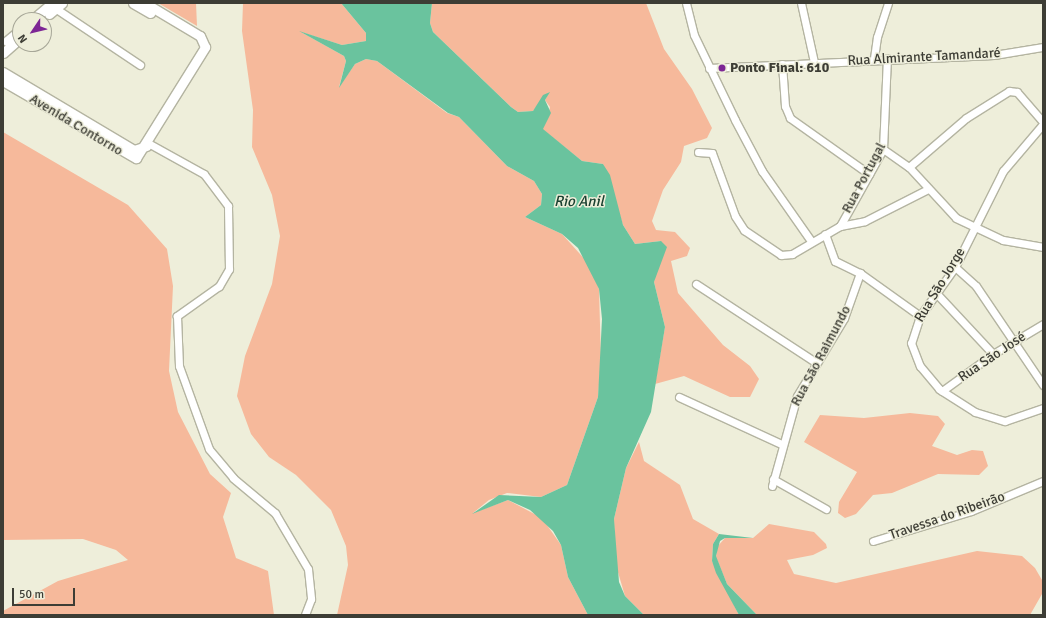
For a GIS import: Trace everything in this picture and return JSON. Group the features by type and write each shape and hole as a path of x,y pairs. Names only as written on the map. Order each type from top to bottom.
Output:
{"street":[{"path":"133,3 197,41 202,54"},
{"path":"145,3 200,36 205,43 202,54"},
{"path":"686,3 694,35 709,68 762,171 811,241"},
{"path":"801,3 814,62"},
{"path":"874,58 877,37 888,3"},
{"path":"44,12 55,5 140,65"},
{"path":"3,45 12,37"},
{"path":"3,53 12,45"},
{"name":"Rua Almirante Tamandaré","path":"709,68 874,58 994,55 1043,47"},
{"name":"Avenida Contorno","path":"3,81 131,158 140,156 202,54"},
{"name":"Rua Portugal","path":"840,226 883,149 887,58"},
{"path":"782,64 786,106 790,118 869,174"},
{"name":"Avenida Contorno","path":"3,72 134,150 147,145"},
{"path":"909,167 989,101 1009,91 1017,92 1043,123"},
{"name":"Rua São Jorge","path":"1043,123 1003,171 955,267 920,316 911,343 914,356 942,391 975,412 1005,421 1043,408"},
{"path":"147,145 204,174 228,206 229,269 219,286 177,316 178,366 209,449 233,478 275,512 308,569 311,599 305,615"},
{"path":"883,149 909,167 948,213 1003,240 1043,247"},
{"path":"698,152 712,154 735,216 744,230 772,252 792,254 811,241 840,226 865,221 928,190"},
{"path":"825,234 832,258 860,273 920,316"},
{"path":"955,267 976,286 1043,385"},
{"name":"Rua São Raimundo","path":"826,509 773,482 781,444 797,396 815,362 844,318 860,273"},
{"path":"696,284 815,362"},
{"path":"936,293 993,354"},
{"name":"Rua São José","path":"942,391 993,354 1043,324"},
{"path":"679,397 781,444"},
{"name":"Travessa do Ribeirão","path":"873,541 971,511 1043,481"}],"shaded area":[{"path":"158,3 196,3 197,26"},
{"path":"243,3 341,3 366,33 366,41 342,45 301,32 344,56 346,61 339,87 355,64 366,59 377,61 447,113 459,117 507,166 534,181 542,194 541,205 525,217 562,234 589,264 599,289 601,360 598,397 567,485 541,497 507,493 489,500 473,513 508,500 542,518 561,545 568,577 588,615 337,615 348,565 346,546 331,510 296,475 269,457 251,434 237,396 245,356 272,284 280,236 272,195 252,147 253,110 242,31"},
{"path":"432,3 646,3 664,49 692,89 712,128 707,138 684,146 681,162 663,190 652,221 656,230 675,232 690,248 687,256 671,261 678,293 723,345 750,366 759,379 750,397 730,397 684,376 655,384 665,327 654,282 661,241 635,244 623,225 603,164 582,161 542,129 548,117 550,107 545,100 549,92 533,111 518,112 511,107 433,32 430,23"},
{"path":"3,132 128,205 167,249 173,286 169,371 178,412 210,474 231,493 223,517 236,558 268,571 274,615 3,615 3,611 58,581 128,560 116,550 83,539 3,540"},
{"path":"910,413 938,416 945,424 932,446 957,455 972,450 983,451 988,466 979,475 938,474 892,493 873,495 856,514 845,518 838,513 839,502 857,472 804,442 820,415 864,418"},
{"path":"639,442 644,461 680,485 693,519 719,534 713,544 712,561 739,615 644,615 625,596 615,562 614,519 626,468"},
{"path":"769,524 814,532 826,544 827,548 813,555 787,560 794,574 836,583 977,551 1022,556 1035,568 1042,580 1042,594 1030,615 757,615 727,584 716,557 717,547 725,538 753,538"}],"water":[{"name":"Rio Anil","path":"341,3 432,3 430,23 433,32 511,107 518,112 533,111 543,95 550,92 545,100 551,113 543,129 582,161 603,164 610,175 623,225 635,244 661,241 667,247 654,282 665,327 651,412 626,468 614,519 619,582 625,596 644,615 588,615 568,577 561,545 553,531 530,510 508,500 472,514 499,495 541,497 567,485 598,397 602,319 599,289 578,248 562,234 525,217 541,205 542,194 534,181 507,166 459,117 448,113 377,61 366,59 355,64 339,88 346,61 344,56 299,31 342,45 366,41 366,33"},
{"path":"719,534 753,538 725,538 720,541 716,556 727,584 757,615 739,615 716,573 712,561 713,544"}],"place":[{"name":"Ponto Final: 610","path":"722,68"}]}
